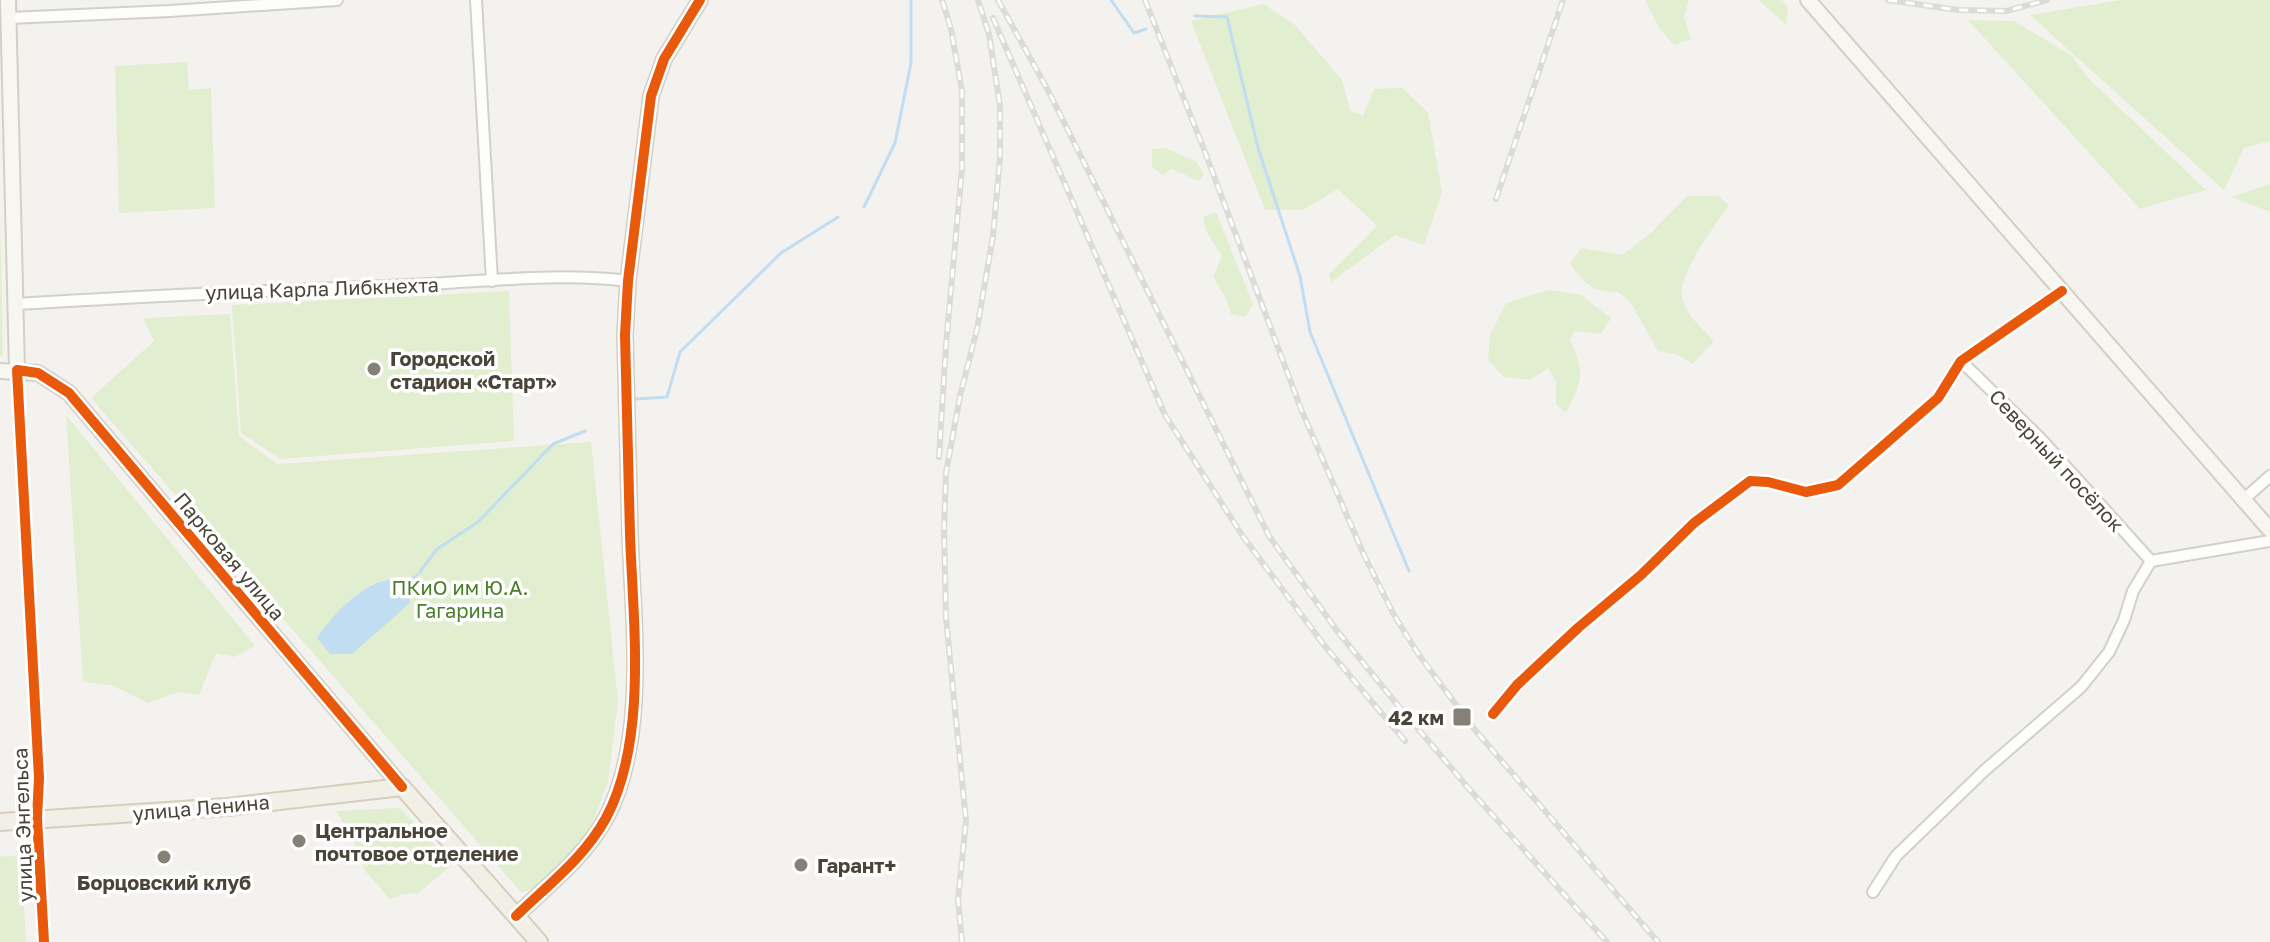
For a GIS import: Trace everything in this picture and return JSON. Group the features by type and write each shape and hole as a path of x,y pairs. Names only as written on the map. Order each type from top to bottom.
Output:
{"main road":[{"name":"Парковая улица","path":"402,787 539,942"},
{"name":"улица Ленина","path":"0,822 227,807 402,787"}],"street":[{"name":"улица Энгельса","path":"8,0 17,370 39,778 37,818 44,942"},
{"path":"9,18 169,6 337,0"},
{"path":"476,0 492,281"},
{"path":"516,916 584,853 607,816 622,779 636,664 625,335 628,281 651,96 664,59 700,0"},
{"path":"1808,0 2270,530"},
{"name":"улица Карла Либкнехта","path":"16,304 492,281 601,278 628,281"},
{"path":"1493,714 1517,685 1705,514 1750,481 1768,482 1806,492 1838,485 1938,398 1961,361 2062,291"},
{"name":"Северный посёлок","path":"1961,361 2040,438 2151,561"},
{"path":"0,371 17,370"},
{"name":"Парковая улица","path":"17,370 38,373 69,393 402,787"},
{"path":"2242,501 2270,476"},
{"path":"1873,892 1896,856 1984,771 2081,687 2109,652 2133,591 2151,561 2270,541"}],"green space":[{"path":"1645,0 1689,0 1684,17 1691,39 1674,45 1659,28"},
{"path":"1759,0 1782,0 1788,8 1786,25"},
{"path":"2121,0 2270,0 2270,141 2244,148 2224,190 2030,15"},
{"path":"1263,4 1294,24 1342,80 1350,110 1363,116 1374,89 1402,88 1428,112 1442,192 1424,245 1395,235 1331,282 1329,274 1377,226 1338,189 1303,210 1265,210 1191,21"},
{"path":"1968,20 2014,21 2072,56 2089,79 2206,190 2140,209"},
{"path":"187,62 189,90 211,88 215,208 119,213 115,66"},
{"path":"1165,148 1197,162 1204,175 1199,181 1172,169 1162,175 1152,167 1152,149"},
{"path":"2270,184 2270,212 2231,197"},
{"path":"1687,196 1718,196 1729,205 1690,265 1682,291 1688,312 1714,341 1693,364 1676,354 1658,351 1631,303 1618,292 1602,291 1590,285 1570,263 1581,248 1622,255 1651,233"},
{"path":"0,207 3,356 0,356"},
{"path":"1216,212 1253,304 1245,317 1231,314 1226,298 1213,277 1222,256 1206,231 1203,217"},
{"path":"1549,290 1581,295 1611,318 1601,334 1574,331 1570,340 1580,377 1566,413 1556,405 1556,382 1548,368 1530,380 1504,377 1488,360 1490,335 1506,303"},
{"name":"Городской стадион «Старт»","path":"509,291 514,441 281,459 241,433 232,305"},
{"name":"ПКиО им Ю.А. Гагарина","path":"230,314 239,436 277,464 591,442 618,701 608,781 594,819 576,852 541,884 522,893 91,398 154,341 143,318"},
{"path":"66,415 255,646 235,657 216,653 199,695 178,692 148,703 111,685 83,682"},
{"path":"400,808 453,864 418,893 390,899 365,871 354,842 336,811"},
{"path":"21,855 26,942 0,942 0,857"}],"water":[{"path":"420,572 410,589 410,603 352,654 330,654 317,638 355,596 380,582 393,579 406,581"}],"waterway":[{"path":"864,207 895,143 911,63 911,0"},
{"path":"1111,0 1134,33 1146,29"},
{"path":"1195,16 1227,17 1258,148 1300,276 1310,332 1409,571"},
{"path":"636,399 667,397 680,352 781,253 838,217"},
{"path":"420,572 436,550 478,522 553,444 585,431"}],"railway":[{"path":"939,457 962,168 962,91 951,29 942,0"},
{"path":"962,942 958,900 966,821 946,618 944,530 946,473 993,236 1000,158 1000,106 989,34 978,0"},
{"path":"998,0 1050,94 1269,536 1338,632 1396,703 1607,942"},
{"path":"1145,0 1301,409 1364,555 1394,615 1419,655 1475,730 1658,942"},
{"path":"1496,199 1563,0"},
{"path":"1888,0 1958,10 2006,11 2047,0"},
{"path":"993,18 1165,415 1244,538 1324,645 1405,741"}],"cycle path":[{"path":"516,916 565,870 597,832 619,787 628,753 635,680 625,335 628,281 651,96 664,59 700,0"},
{"path":"1493,714 1517,685 1579,627 1641,575 1694,523 1750,481 1768,482 1806,492 1838,485 1938,398 1961,361 2062,291"},
{"path":"44,942 37,818 39,778 17,370 38,373 69,393 402,787"}],"place":[{"name":"Городской стадион «Старт»","path":"374,369"},
{"name":"42 км","path":"1462,717"},
{"name":"Центральное почтовое отделение","path":"299,841"},
{"name":"Борцовский клуб","path":"164,857"},
{"name":"Гарант+","path":"801,865"}]}
